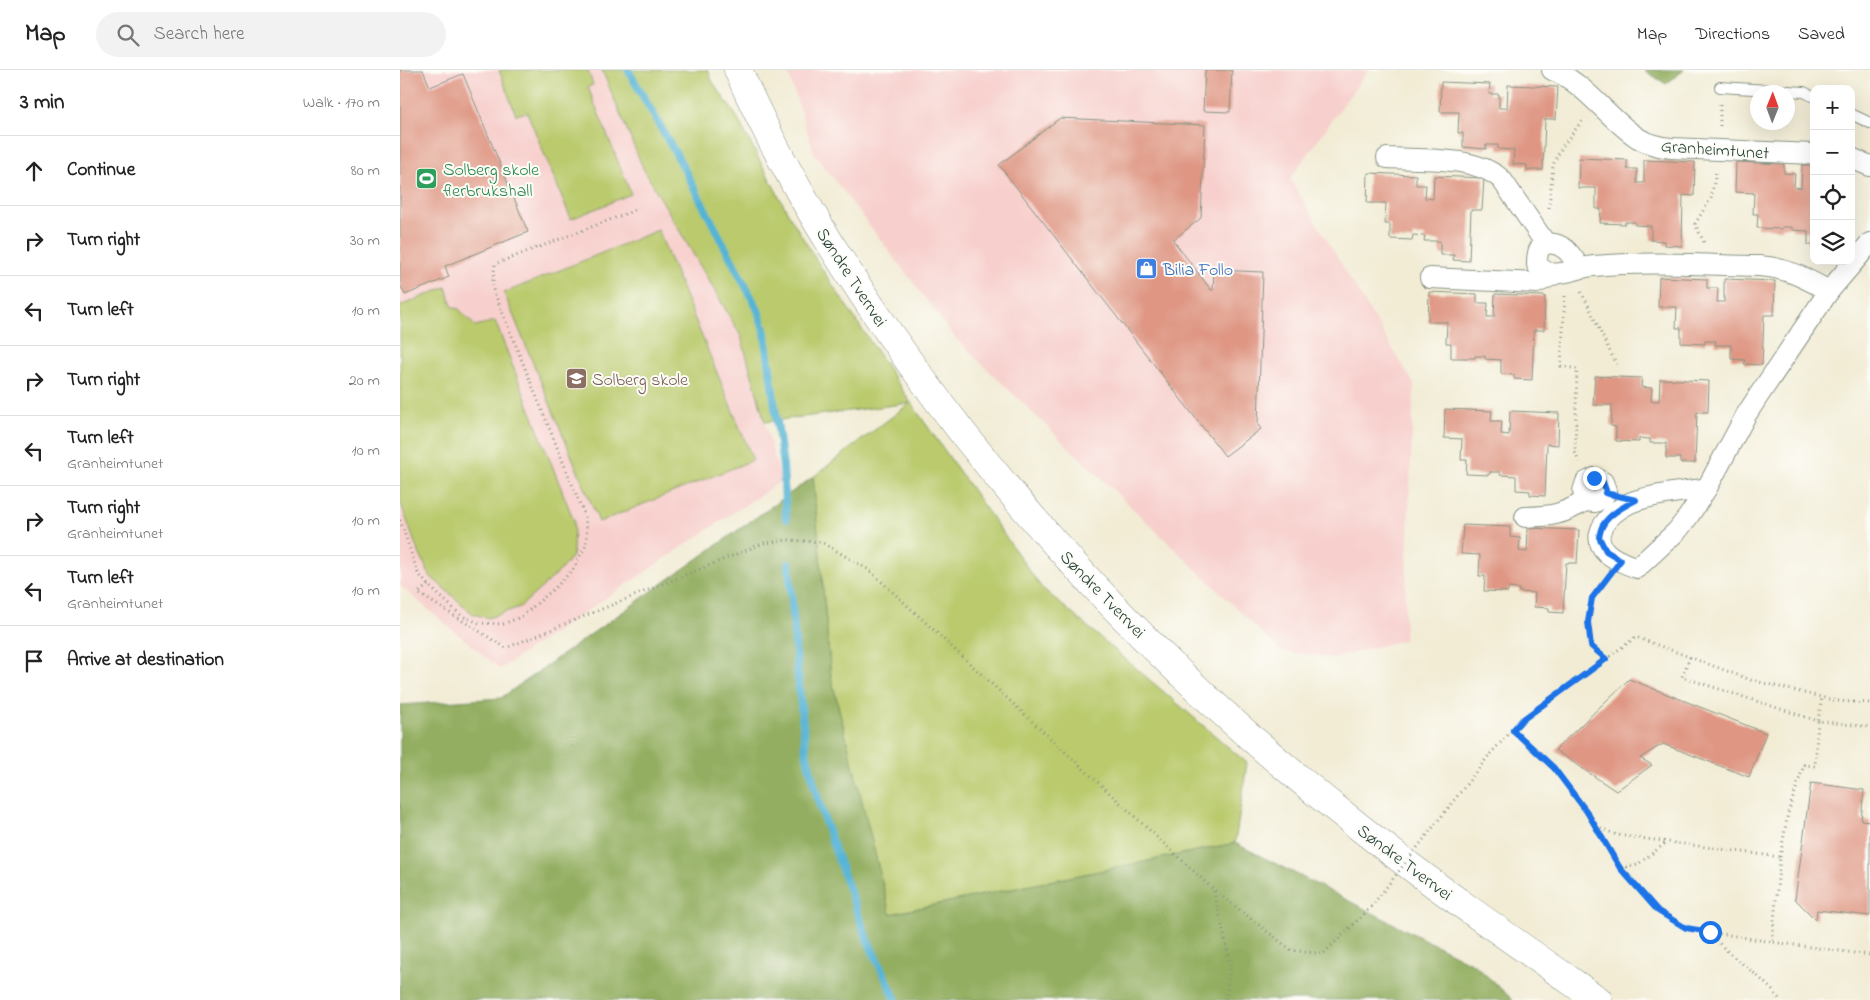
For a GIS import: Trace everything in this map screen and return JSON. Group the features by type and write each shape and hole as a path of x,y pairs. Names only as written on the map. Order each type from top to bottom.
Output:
{"main road":[{"name":"Søndre Tverrvei","path":"738,70 755,109 796,188 852,280 935,397 990,469 1067,557 1130,624 1207,699 1286,767 1361,829 1464,907 1598,1000"}],"street":[{"name":"Granheimtunet","path":"1552,70 1562,74 1638,139 1655,146 1810,154"},
{"path":"1387,158 1462,162 1494,172 1502,180 1548,244"},
{"path":"1855,160 1870,166"},
{"path":"1707,488 1636,500 1620,509 1603,525 1599,537 1606,551 1637,568 1677,531 1707,488 1746,414 1830,291 1870,243"},
{"path":"1567,272 1572,255 1558,244 1548,244 1540,247 1537,254 1537,265 1543,272 1567,272 1619,264 1777,267 1795,273 1830,291"},
{"path":"1430,278 1537,283 1567,272"},
{"path":"1525,517 1548,516 1568,511 1585,500 1595,502 1603,498 1605,493 1636,500"}],"lane":[{"path":"1720,87 1804,92 1810,95"},
{"path":"1855,116 1870,123"}],"path":[{"path":"1714,265 1696,224 1711,198 1720,150 1720,87"},
{"path":"1548,244 1549,204 1553,165 1562,147 1596,102"},
{"path":"400,520 418,573 428,585 462,616 479,623 503,624 521,617 556,587 574,568 585,548 587,535 585,516 492,287 495,264 638,209"},
{"path":"1567,272 1592,312 1604,341 1617,364"},
{"path":"1567,272 1561,366 1578,369 1575,452 1580,463"},
{"path":"428,585 418,593 506,648 764,543 788,540 821,542 869,570 1214,890 1291,950 1323,954 1370,907 1490,754 1522,720 1636,637 1751,680 1837,701 1870,703"},
{"path":"1606,659 1591,646 1588,622 1592,598 1621,560"},
{"path":"1690,657 1682,677 1818,721 1870,727"},
{"path":"1772,942 1780,857 1788,813 1804,765 1815,766 1818,721 1822,698"},
{"path":"1513,730 1554,768 1595,826 1620,868 1658,911 1686,928 1772,942 1870,954"},
{"path":"1595,826 1617,835 1780,857"},
{"path":"1620,868 1637,865 1667,842"},
{"path":"1214,890 1231,966 1225,1000"},
{"path":"1710,932 1719,945 1772,988 1780,1000"}],"shaded area":[{"name":"Solberg skole","path":"400,70 602,70 643,168 741,336 781,481 500,669 400,586"},
{"path":"787,70 1368,70 1290,179 1414,384 1404,640 1333,658 1281,651 957,340 814,153"}],"green space":[{"path":"499,70 588,70 593,85 588,87 631,194 571,219 527,112 516,115"},
{"path":"602,70 708,70 712,81 735,114 789,215 820,266 911,403 1041,587 1247,763 1235,843 890,914 831,677 813,477 910,403 765,422 741,336 643,168"},
{"path":"1644,70 1684,70 1666,84"},
{"path":"658,230 753,460 599,522 504,293"},
{"path":"446,287 452,306 459,309 475,326 495,321 574,521 573,555 558,573 520,607 488,618 473,614 430,576 416,546 400,501 400,306"},
{"path":"813,477 831,677 890,914 1235,843 1475,965 1513,1000 400,1000 400,705 501,698"}],"building":[{"path":"400,70 423,70 430,87 463,74 528,232 445,266 449,277 405,295 400,285"},
{"path":"1205,70 1232,70 1230,112 1203,111"},
{"path":"1441,82 1490,84 1489,94 1499,94 1499,108 1507,108 1508,85 1558,87 1556,119 1545,119 1543,170 1527,170 1527,165 1513,164 1514,150 1498,149 1498,145 1486,145 1486,149 1463,147 1463,133 1458,133 1459,112 1440,112"},
{"path":"1060,118 1205,125 1201,218 1173,240 1211,290 1213,290 1214,270 1263,272 1258,425 1261,429 1225,456 999,165"},
{"path":"1579,158 1627,160 1627,169 1637,169 1637,183 1644,183 1644,160 1695,162 1694,196 1683,195 1682,246 1664,245 1664,241 1651,240 1651,226 1635,225 1635,222 1625,222 1625,224 1600,223 1601,209 1596,209 1596,188 1578,188"},
{"path":"1736,162 1784,164 1784,173 1795,174 1794,187 1801,188 1802,165 1810,165 1810,245 1808,245 1808,231 1792,230 1792,227 1782,227 1782,229 1757,228 1758,214 1753,214 1754,193 1735,192"},
{"path":"1368,173 1416,175 1416,185 1426,185 1425,198 1433,199 1434,176 1484,178 1482,210 1471,210 1469,261 1453,260 1454,255 1440,255 1440,241 1424,241 1425,236 1413,235 1412,240 1390,239 1390,224 1385,224 1386,203 1367,203"},
{"path":"1659,277 1707,279 1707,288 1718,288 1717,302 1724,302 1724,279 1775,281 1774,315 1764,315 1762,365 1744,364 1745,360 1731,359 1731,345 1715,345 1716,341 1705,341 1705,344 1681,343 1681,328 1676,328 1677,307 1658,307"},
{"path":"1429,292 1477,294 1477,303 1488,303 1487,317 1494,317 1495,294 1545,296 1544,330 1534,330 1532,380 1514,379 1514,375 1501,374 1501,360 1485,359 1485,356 1451,358 1451,343 1446,343 1447,322 1428,322"},
{"path":"1595,376 1642,378 1641,387 1652,388 1651,401 1659,401 1660,379 1709,381 1708,412 1697,412 1695,463 1680,463 1680,458 1666,458 1666,443 1650,443 1650,439 1639,438 1639,442 1616,441 1616,427 1611,426 1612,405 1593,405"},
{"path":"1445,409 1492,411 1491,421 1502,421 1501,434 1509,435 1510,411 1559,413 1558,445 1547,444 1545,496 1530,495 1530,491 1516,490 1516,476 1500,475 1500,472 1490,472 1489,475 1466,474 1467,460 1461,460 1462,439 1444,438"},
{"path":"1463,525 1510,527 1510,537 1520,538 1519,551 1527,552 1528,528 1579,530 1577,563 1566,563 1563,613 1549,612 1549,608 1534,607 1535,593 1519,592 1519,589 1508,588 1508,592 1484,591 1485,576 1479,576 1480,555 1461,554"},
{"path":"1629,679 1766,733 1749,777 1663,744 1640,758 1652,765 1616,791 1555,750"},
{"path":"1811,783 1864,790 1861,820 1870,821 1870,916 1817,910 1816,920 1795,899"}],"waterway":[{"path":"628,70 680,161 758,310 765,333 783,466 786,519"},
{"path":"789,564 806,752 814,785 826,825 867,939 896,1000"}],"place":[{"name":"Solberg skole flerbrukshall","path":"427,179"},
{"name":"Bilia Follo","path":"1147,269"},
{"name":"Solberg skole","path":"576,379"}],"route":[{"path":"1594,478 1603,482 1606,490 1605,493 1636,500 1620,509 1606,521 1599,537 1602,547 1612,556 1621,560 1592,598 1588,622 1591,646 1606,659 1522,720 1513,730 1554,768 1587,812 1620,868 1658,911 1686,928 1710,932"}]}
